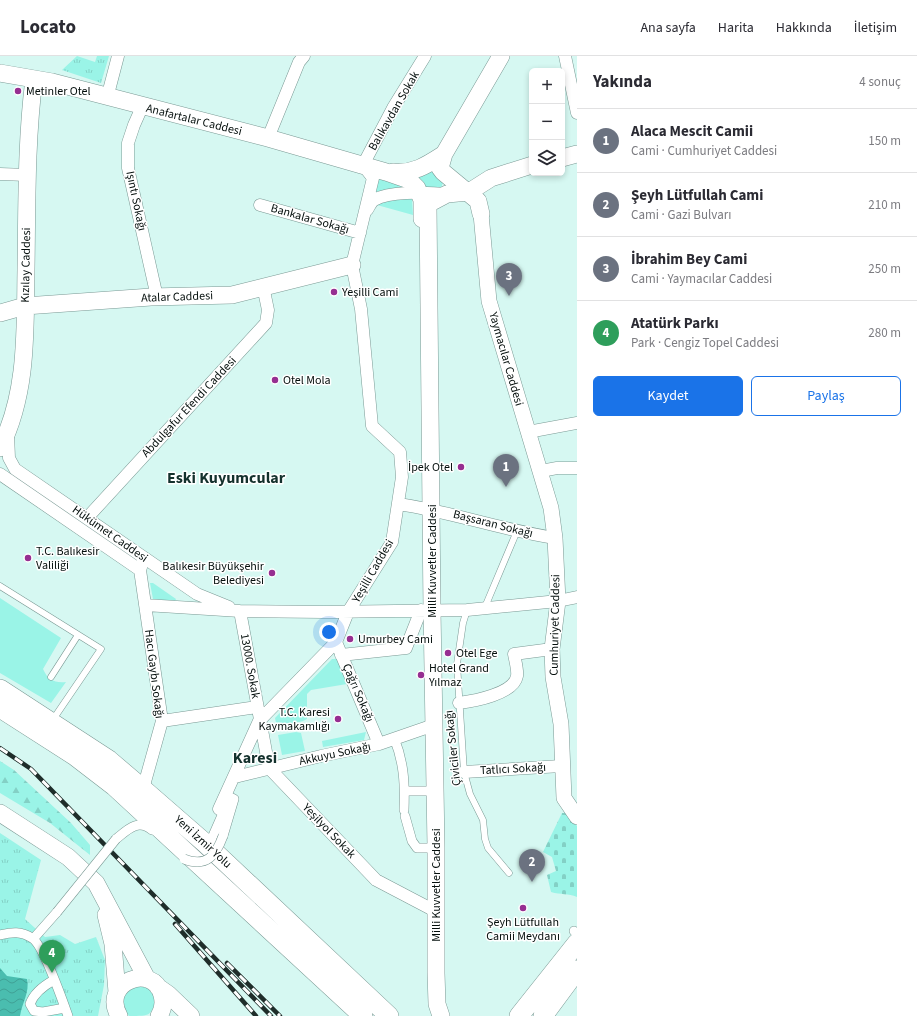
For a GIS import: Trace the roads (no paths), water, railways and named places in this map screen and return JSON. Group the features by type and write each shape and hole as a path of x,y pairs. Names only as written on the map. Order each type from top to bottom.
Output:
{"highway":[{"name":"Yeni İzmir Yolu","path":"0,689 109,760 205,843 389,1016"},
{"name":"Yeni İzmir Yolu","path":"0,708 75,756 114,786 363,1016"},
{"path":"519,1016 576,936"},
{"path":"543,1016 577,970"}],"main road":[{"path":"481,214 478,202 469,192 453,181 440,168 444,154 501,56"},
{"name":"Anafartalar Caddesi","path":"0,73 34,79 268,138 363,165 409,180 425,198"},
{"name":"Kızılay Caddesi","path":"0,448 8,432 22,380 27,175 34,79"},
{"path":"386,172 400,173 422,168 444,154"},
{"path":"565,157 577,154"},
{"path":"425,198 469,192 491,178 529,166"},
{"name":"Milli Kuvvetler Caddesi","path":"425,198 429,280 432,508 426,610 434,725 437,912 436,973 437,1004 441,1016"},
{"name":"Atalar Caddesi","path":"0,313 25,306 157,297 232,295 263,286 352,265"},
{"path":"0,813 68,856 96,883 163,1000 163,1008 159,1016"},
{"path":"96,883 113,944 115,1007"},
{"path":"115,1007 126,981 133,979 153,984 168,994 191,1016"}],"street":[{"path":"107,98 118,56"},
{"name":"Balıkavdan Sokak","path":"363,165 393,108 425,56"},
{"path":"565,56 577,113"},
{"path":"268,138 299,58"},
{"name":"Işıntı Sokağı","path":"142,107 128,143 128,168 157,297"},
{"name":"Yeşilli Caddesi","path":"259,721 336,642 348,612 392,542 402,477 400,452 372,426 361,309 352,265 366,211 372,178 363,165"},
{"path":"0,174 27,175"},
{"path":"366,211 373,200 388,196 425,198"},
{"name":"Bankalar Sokağı","path":"260,205 360,233"},
{"name":"Yaymacılar Caddesi","path":"481,214 489,301 528,432"},
{"name":"Abdulgafur Efendi Caddesi","path":"88,518 266,323 268,310 263,286"},
{"path":"528,432 577,423"},
{"name":"Hükümet Caddesi","path":"8,432 9,458 15,469 88,518 142,564 197,594 240,611"},
{"name":"Cumhuriyet Caddesi","path":"528,432 551,508 555,538 558,601 552,649 553,677 561,724 561,766 564,798 575,810"},
{"path":"541,471 557,468 577,468"},
{"path":"0,474 142,564"},
{"name":"Başsaran Sokağı","path":"399,504 432,508 517,531 555,538"},
{"name":"Hacı Gaybı Sokağı","path":"142,564 145,605 162,721 143,789"},
{"path":"145,605 240,611 348,612 467,610 485,607 558,601 577,596"},
{"path":"342,655 382,654 406,648 426,610"},
{"name":"13000. Sokak","path":"240,611 259,721"},
{"name":"Çağrı Sokağı","path":"336,642 379,744"},
{"path":"459,704 495,695 515,682 518,675 514,654 552,649"},
{"path":"162,721 257,707"},
{"path":"259,721 268,768"},
{"path":"219,809 235,777 259,721"},
{"name":"Akkuyu Sokağı","path":"235,777 268,768 379,744 434,725"},
{"path":"394,738 404,770 406,791 404,813 412,841 417,848 428,848"},
{"name":"Tatlıcı Sokağı","path":"464,772 561,766"},
{"name":"Yeşilyol Sokak","path":"268,768 376,880 437,912"},
{"path":"406,791 427,791"},
{"path":"34,938 116,840 136,824 144,825 150,828 184,859 193,862 202,862 211,857 219,847 234,799 230,797 212,838"},
{"path":"0,934 17,931 34,938 42,952 54,980 67,1012 34,1011 30,1004 33,997 44,986 54,980"}],"lane":[{"path":"485,607 517,531"},
{"path":"0,586 101,650 51,722"},
{"name":"Çiviciler Sokağı","path":"467,610 463,623 457,664 464,772 470,794 483,820 488,848 509,873"},
{"path":"51,677 78,635"}],"water":[{"path":"0,968 7,976 27,979 27,993 20,1016 0,1016"}],"railway":[{"path":"0,748 31,769 271,1016"},
{"path":"175,924 256,1016"},
{"path":"227,963 280,1016"}],"place":[{"name":"Metinler Otel","path":"18,91"},
{"name":"Yeşilli Cami","path":"334,292"},
{"name":"İbrahim Bey Cami","path":"509,296"},
{"name":"Otel Mola","path":"275,380"},
{"name":"İpek Otel","path":"461,467"},
{"name":"Alaca Mescit Camii","path":"506,487"},
{"name":"T.C. Balıkesir Valiliği","path":"28,558"},
{"name":"Balıkesir Büyükşehir Belediyesi","path":"272,573"},
{"name":"Umurbey Cami","path":"350,639"},
{"name":"Otel Ege","path":"448,653"},
{"name":"Hotel Grand Yılmaz","path":"421,675"},
{"name":"T.C. Karesi Kaymakamlığı","path":"338,719"},
{"name":"Şeyh Lütfullah Cami","path":"532,882"},
{"name":"Şeyh Lütfullah Camii Meydanı","path":"523,908"},
{"name":"Atatürk Parkı","path":"52,973"}],"district":[{"name":"Eski Kuyumcular","path":"226,478"},
{"name":"Karesi","path":"255,758"}]}
